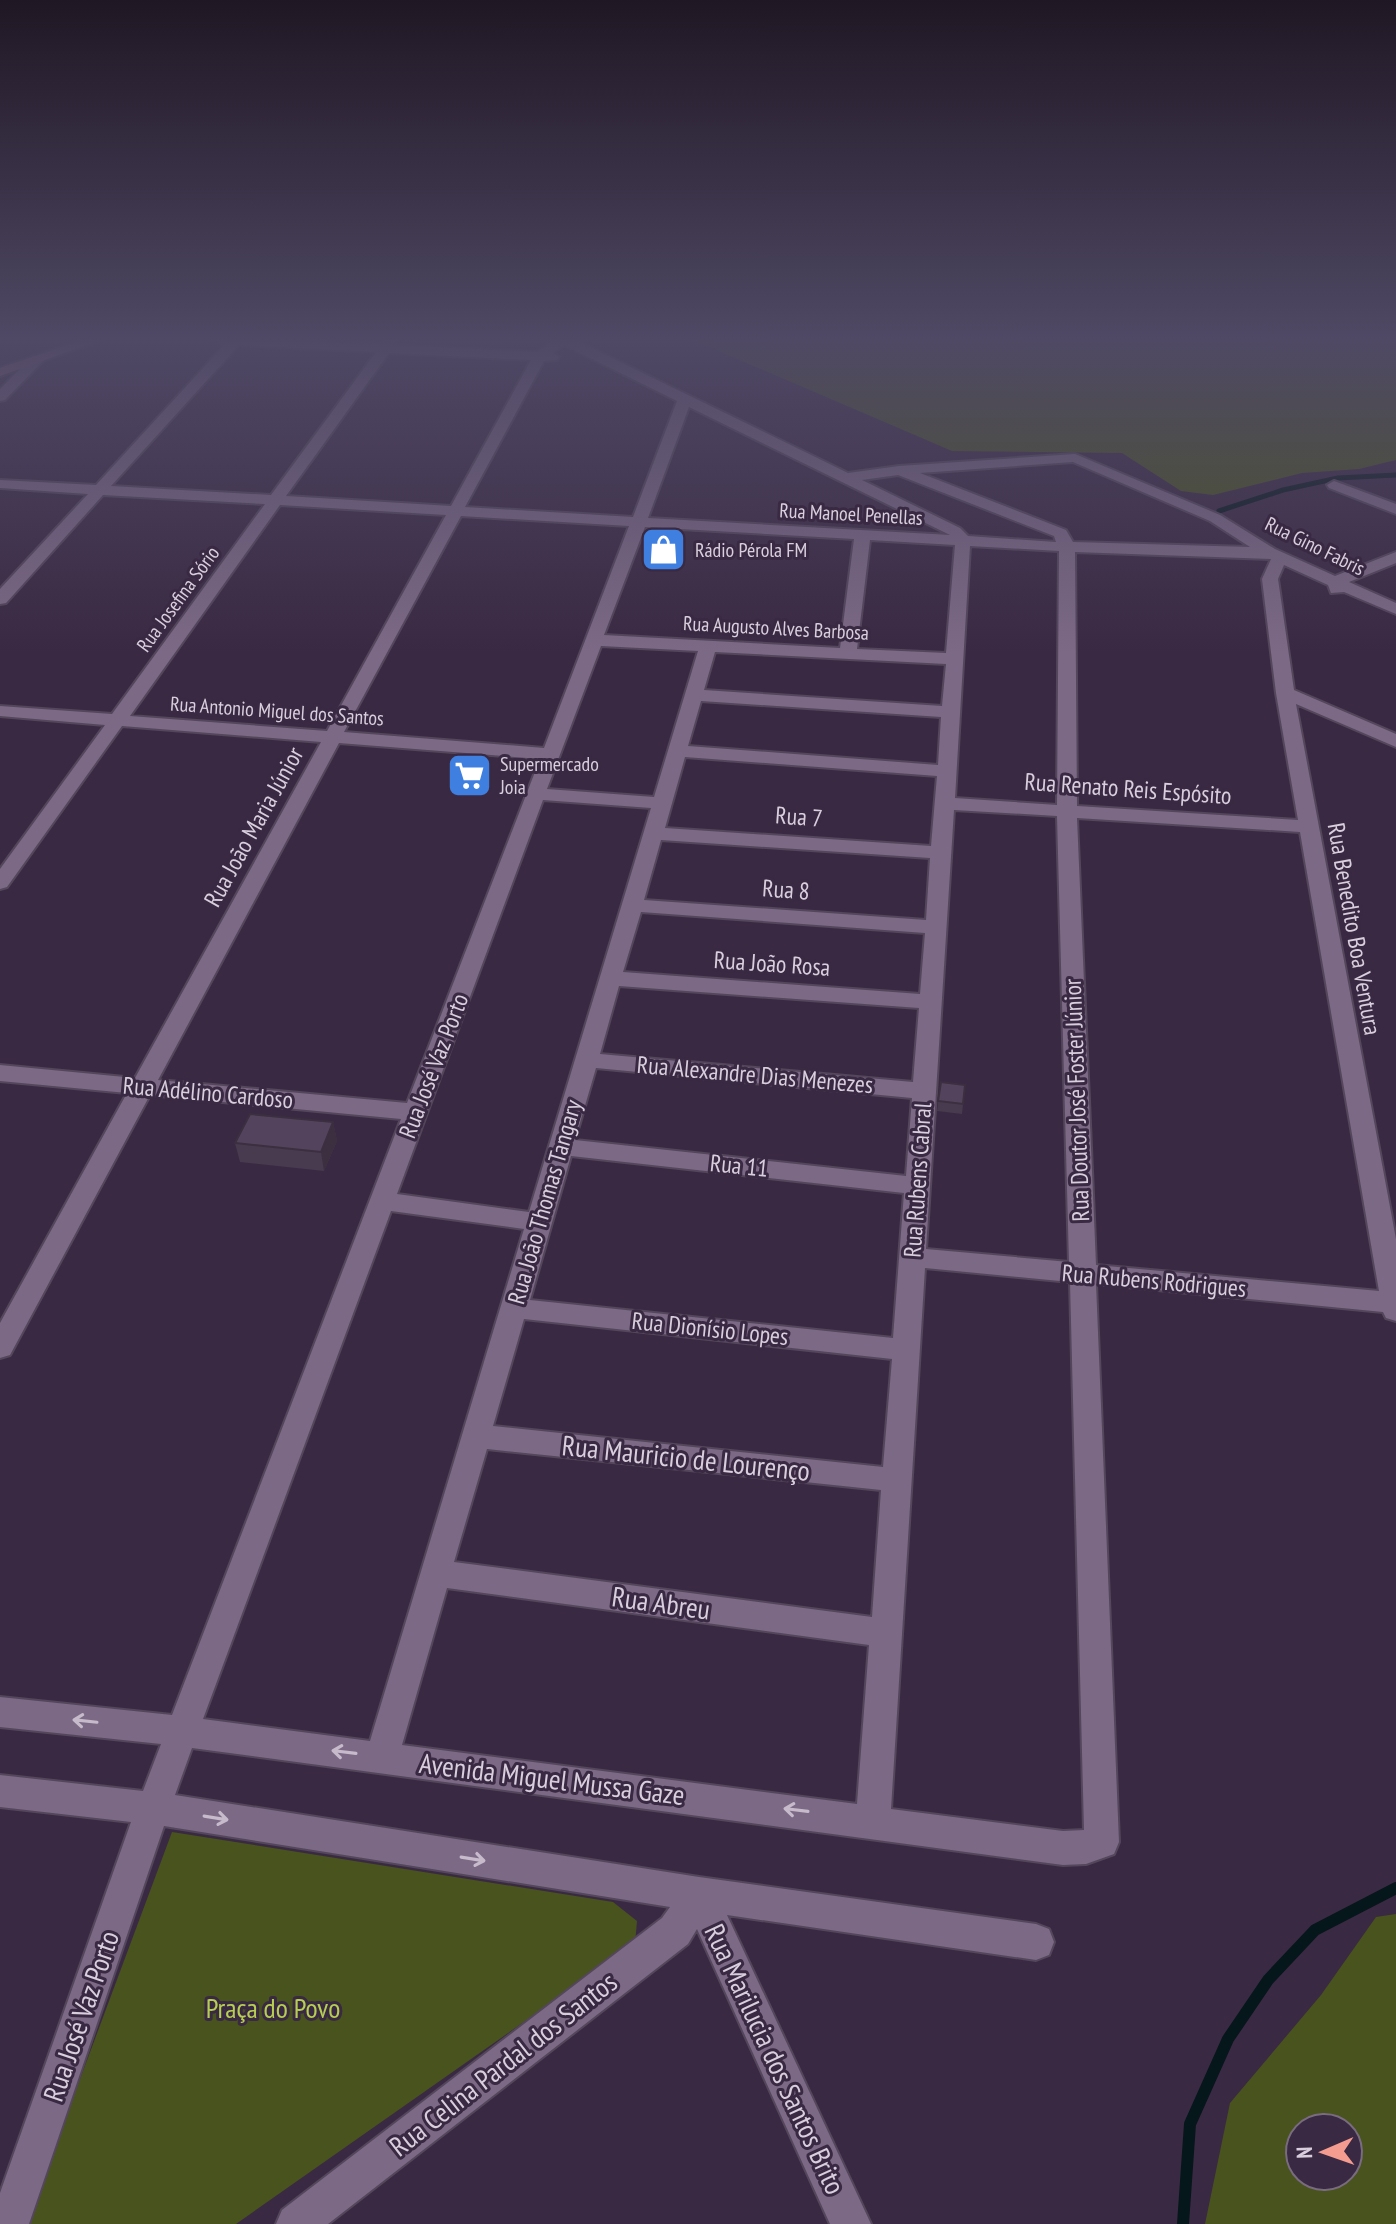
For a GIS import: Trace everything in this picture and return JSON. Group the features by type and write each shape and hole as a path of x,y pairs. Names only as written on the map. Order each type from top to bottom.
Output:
{"street":[{"path":"0,599 142,444"},
{"name":"Rua Josefina Sório","path":"0,883 316,444"},
{"name":"Rua João Maria Júnior","path":"0,1348 492,444"},
{"name":"Rua José Vaz Porto","path":"9,2224 153,1808 668,444"},
{"path":"777,444 954,531 963,540"},
{"name":"Rua Gino Fabris","path":"847,478 899,470 1075,458 1215,518 1274,554 1396,609"},
{"path":"899,470 1060,533 1067,547"},
{"name":"Rua Manoel Penellas","path":"0,484 1067,547 1274,554"},
{"path":"1334,485 1396,509"},
{"path":"848,653 863,534"},
{"name":"Rua Rubens Cabral","path":"873,1820 963,540"},
{"name":"Rua Doutor José Foster Júnior","path":"1067,547 1067,811 1102,1842"},
{"name":"Rua Benedito Boa Ventura","path":"1274,554 1270,579 1285,693 1396,1306"},
{"path":"1396,557 1336,581 1338,595 1345,601 1396,625"},
{"name":"Rua Augusto Alves Barbosa","path":"594,640 955,659"},
{"name":"Rua João Thomas Tangary","path":"382,1757 708,646"},
{"path":"1285,693 1396,741"},
{"path":"694,695 951,712"},
{"name":"Rua Antonio Miguel dos Santos","path":"0,711 551,754"},
{"path":"677,751 947,771"},
{"path":"536,794 662,803"},
{"name":"Rua Renato Reis Espósito","path":"944,803 1309,827"},
{"name":"Rua 7","path":"653,833 941,853"},
{"name":"Rua 8","path":"632,905 936,927"},
{"name":"Rua João Rosa","path":"610,978 930,1002"},
{"name":"Rua Alexandre Dias Menezes","path":"586,1060 924,1091"},
{"name":"Rua Adélino Cardoso","path":"0,1073 416,1112"},
{"name":"Rua 11","path":"561,1147 917,1186"},
{"path":"383,1201 539,1222"},
{"name":"Rua Rubens Rodrigues","path":"912,1257 1396,1306"},
{"name":"Rua Dionísio Lopes","path":"514,1308 906,1350"},
{"name":"Rua Mauricio de Lourenço","path":"476,1436 897,1480"},
{"name":"Rua Abreu","path":"436,1573 886,1633"},
{"name":"Avenida Miguel Mussa Gaze","path":"0,1712 182,1731 873,1820 1063,1848 1086,1847 1102,1842"},
{"path":"0,1791 153,1808 699,1894 1036,1942"},
{"name":"Rua Celina Pardal dos Santos","path":"296,2224 675,1931 699,1894"},
{"name":"Rua Marilucia dos Santos Brito","path":"699,1894 851,2224"}],"green space":[{"path":"935,444 1396,444 1396,460 1359,469 1302,473 1213,495 1181,491 1122,453 952,451"},
{"name":"Praça do Povo","path":"172,1832 613,1902 637,1921 635,1944 236,2224 26,2224"},
{"path":"1396,1914 1396,2224 1205,2224 1230,2103 1321,1995 1376,1917"}],"building":[{"path":"941,1082 965,1085 963,1104 938,1101"},
{"path":"250,1114 333,1122 321,1152 235,1143"}],"waterway":[{"path":"1219,511 1283,490 1338,478 1396,475"},
{"path":"1183,2224 1190,2124 1228,2039 1268,1980 1315,1930 1396,1888"}],"place":[{"name":"Rádio Pérola FM","path":"664,550"},
{"name":"Supermercado Joia","path":"469,776"}]}
